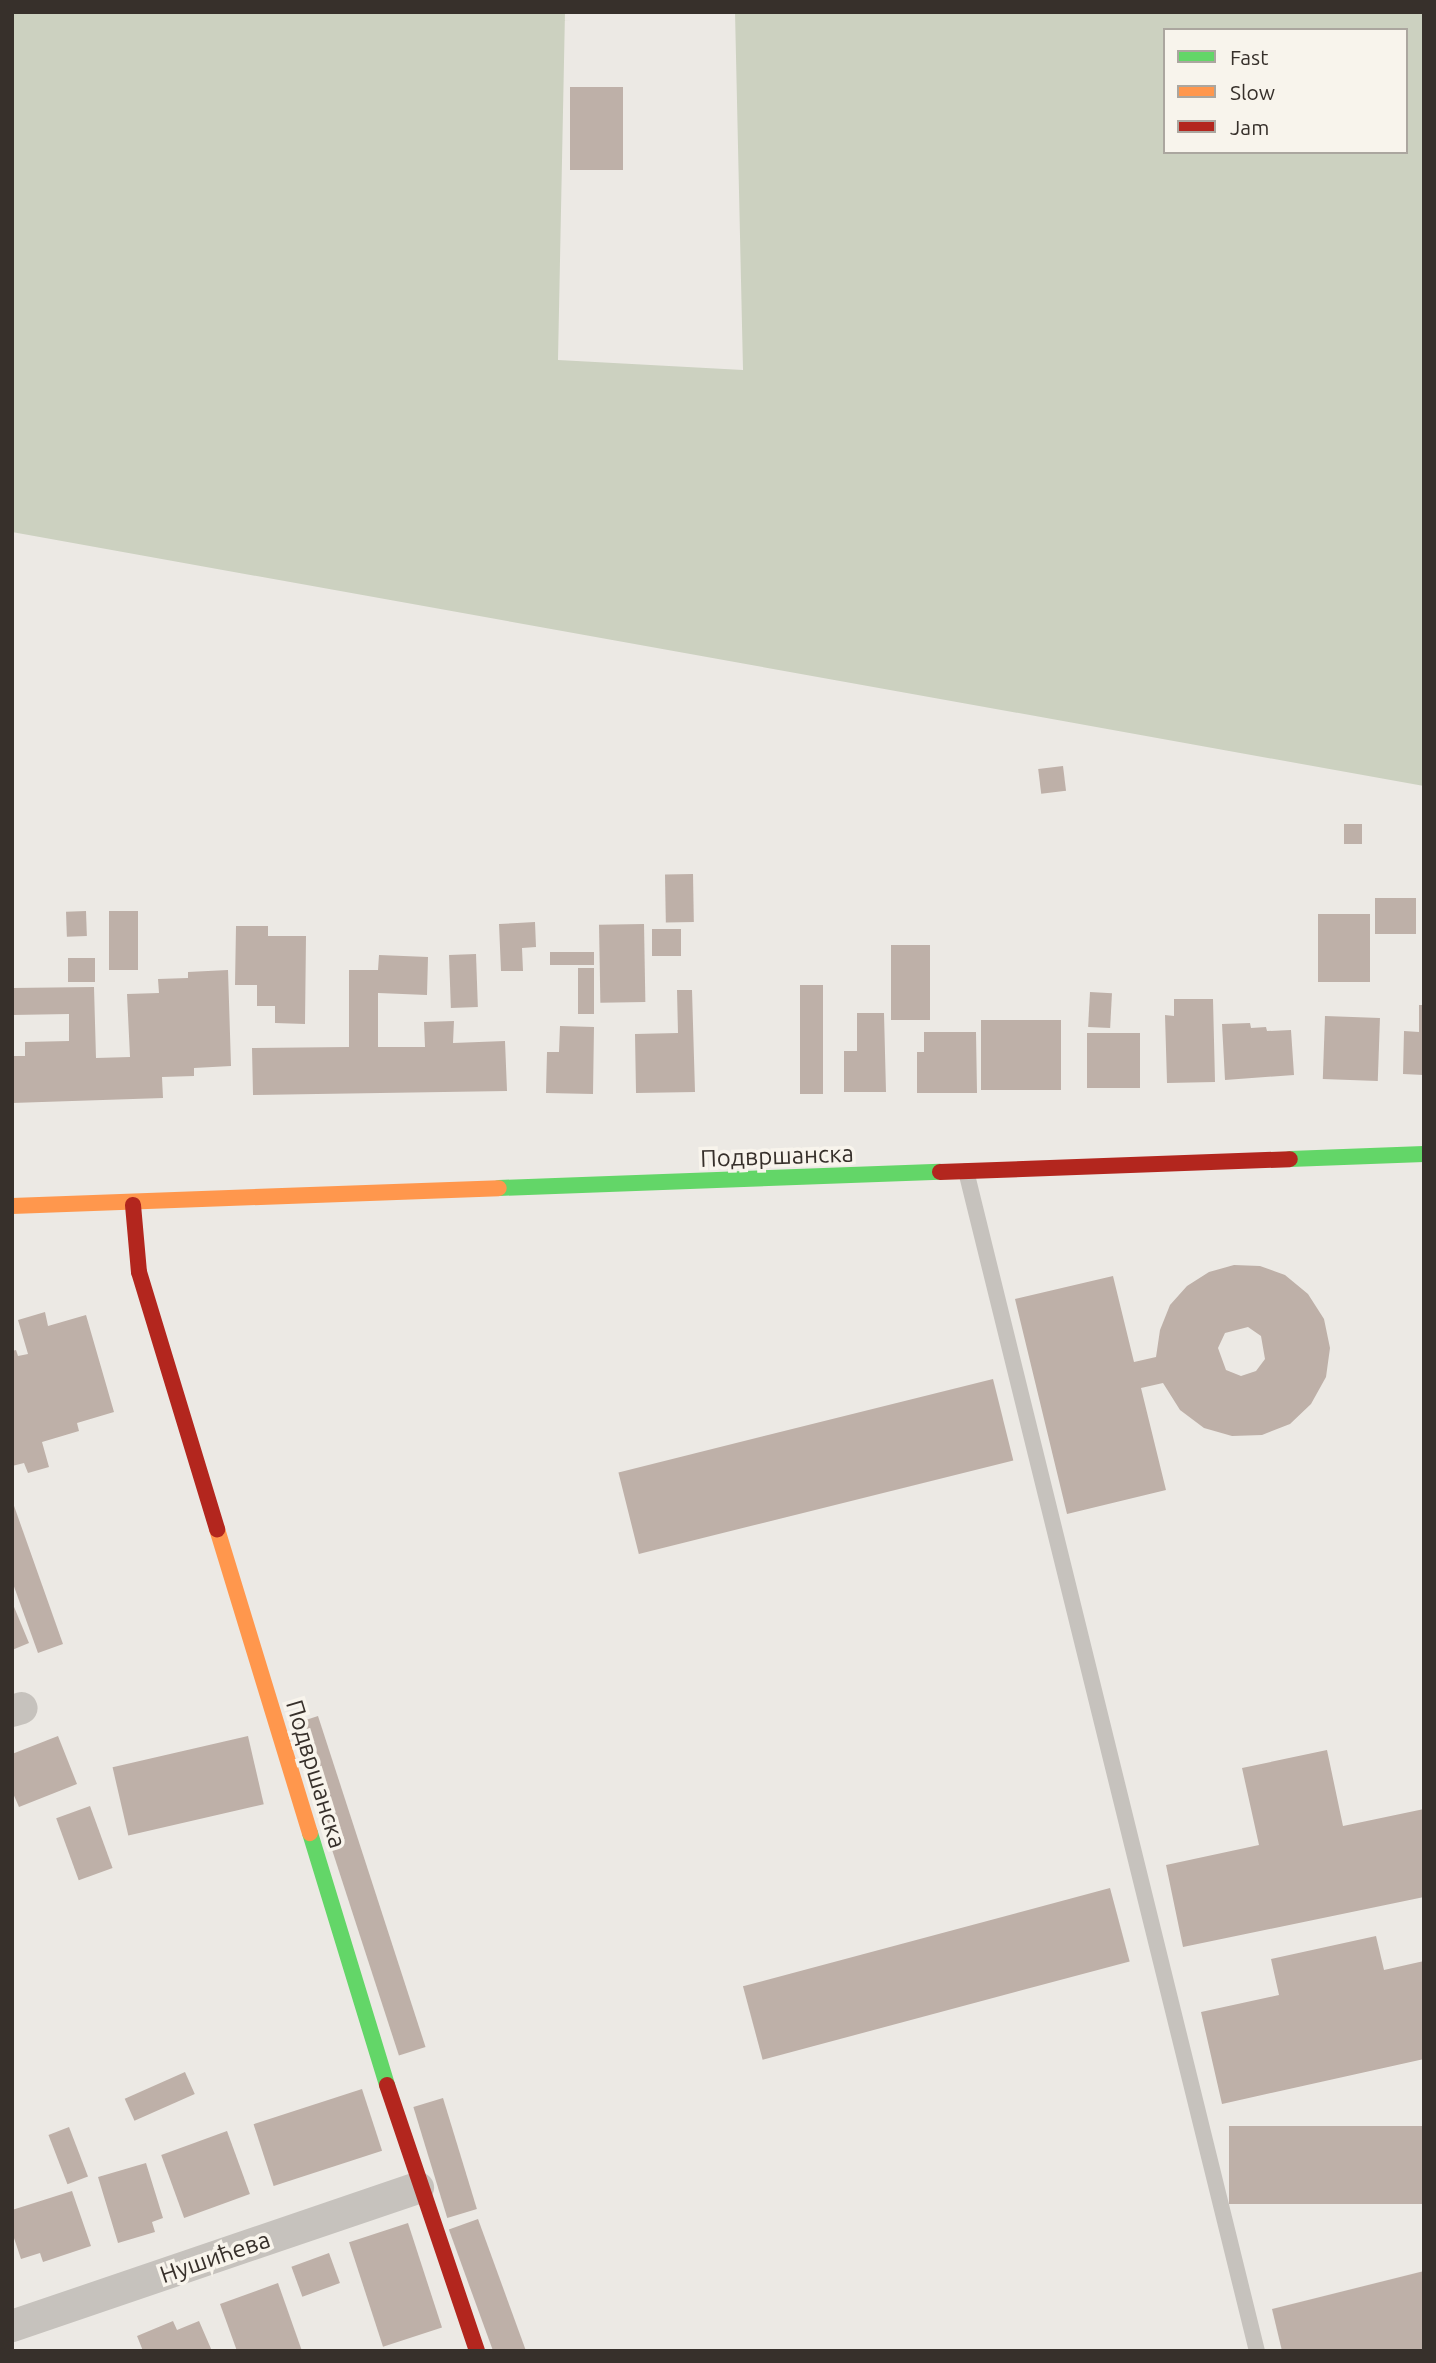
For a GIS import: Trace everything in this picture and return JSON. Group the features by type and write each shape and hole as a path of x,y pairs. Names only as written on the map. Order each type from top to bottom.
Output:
{"street":[{"name":"Подвршанска","path":"12,1206 133,1205 1424,1154"},
{"name":"Подвршанска","path":"133,1205 139,1272 418,2188 477,2351"},
{"name":"Нушићева","path":"12,2326 418,2188"}],"lane":[{"path":"966,1171 1257,2351"}],"green space":[{"path":"12,12 565,12 558,360 743,370 735,12 1424,12 1424,786 12,532"}],"building":[{"path":"570,87 623,87 623,170 570,170"},
{"path":"1063,766 1066,791 1041,794 1038,769"},
{"path":"1344,824 1362,824 1362,844 1344,844"},
{"path":"665,874 693,874 694,922 666,922"},
{"path":"1375,898 1416,898 1416,934 1375,934"},
{"path":"86,911 87,936 67,937 66,912"},
{"path":"109,911 138,911 138,970 109,970"},
{"path":"1318,914 1370,914 1370,982 1318,982"},
{"path":"535,922 536,947 522,948 523,971 501,971 499,924"},
{"path":"644,924 645,1002 600,1003 599,925"},
{"path":"236,926 268,926 268,936 306,936 305,1024 275,1023 275,1006 257,1006 257,985 235,985"},
{"path":"652,929 681,929 681,956 652,956"},
{"path":"891,945 930,945 930,1020 891,1020"},
{"path":"550,952 594,952 594,965 550,965"},
{"path":"476,954 478,1007 451,1008 449,955"},
{"path":"379,955 428,957 427,995 378,993 378,1047 425,1047 424,1022 454,1021 453,1043 505,1041 507,1091 253,1095 252,1048 349,1047 349,970 378,970"},
{"path":"68,958 95,958 95,982 68,982"},
{"path":"578,968 594,968 594,1014 578,1014"},
{"path":"228,970 231,1066 194,1068 194,1076 162,1077 163,1098 12,1103 12,1056 25,1056 25,1042 69,1041 69,1014 12,1015 12,988 94,987 96,1058 130,1057 127,994 159,993 158,979 188,978 188,972"},
{"path":"800,985 823,985 823,1094 800,1094"},
{"path":"677,990 692,990 695,1092 636,1093 635,1034 678,1033"},
{"path":"1090,992 1112,993 1110,1028 1088,1027"},
{"path":"1174,999 1213,999 1215,1082 1167,1083 1165,1015 1174,1016"},
{"path":"1419,1005 1424,1005 1424,1075 1403,1074 1404,1031 1419,1032"},
{"path":"857,1013 884,1013 886,1092 844,1092 844,1051 857,1051"},
{"path":"1325,1016 1380,1018 1378,1081 1323,1079"},
{"path":"981,1020 1061,1020 1061,1090 981,1090"},
{"path":"1250,1023 1251,1028 1266,1027 1267,1031 1291,1030 1294,1075 1225,1080 1222,1024"},
{"path":"560,1026 594,1027 593,1094 546,1093 547,1052 559,1052"},
{"path":"924,1032 976,1032 977,1093 917,1093 917,1052 924,1052"},
{"path":"1087,1033 1140,1033 1140,1088 1087,1088"},
{"path":"1234,1265 1260,1266 1285,1275 1308,1294 1324,1319 1330,1348 1326,1377 1311,1404 1290,1424 1262,1435 1232,1436 1204,1428 1180,1410 1163,1383 1141,1388 1166,1490 1067,1514 1015,1299 1113,1276 1134,1362 1156,1357 1160,1330 1170,1305 1187,1286 1209,1272","holes":["1248,1327 1261,1336 1265,1359 1256,1371 1241,1376 1226,1370 1218,1348 1225,1333"]},
{"path":"45,1312 48,1326 86,1315 114,1412 77,1423 79,1431 42,1442 49,1467 28,1473 24,1463 12,1466 12,1351 16,1350 18,1356 28,1354 18,1320"},
{"path":"993,1379 1013,1461 639,1554 618,1472"},
{"path":"13,1503 63,1644 38,1653 12,1581"},
{"path":"12,1602 29,1643 12,1650"},
{"path":"318,1716 426,2047 399,2056 291,1725"},
{"path":"58,1736 77,1784 19,1807 12,1791 12,1754"},
{"path":"248,1736 264,1804 128,1835 113,1767"},
{"path":"1327,1750 1343,1826 1424,1809 1424,1897 1183,1947 1166,1865 1259,1845 1242,1768"},
{"path":"90,1806 113,1868 79,1880 56,1818"},
{"path":"1110,1888 1130,1961 763,2060 743,1986"},
{"path":"1376,1936 1384,1970 1424,1961 1424,2059 1222,2104 1201,2012 1279,1995 1271,1959"},
{"path":"185,2072 195,2094 134,2121 125,2099"},
{"path":"362,2089 382,2151 274,2186 254,2124"},
{"path":"443,2098 477,2209 447,2218 413,2107"},
{"path":"1229,2126 1424,2126 1424,2204 1229,2204"},
{"path":"69,2127 88,2176 67,2184 48,2135"},
{"path":"227,2131 250,2194 184,2218 161,2155"},
{"path":"146,2163 163,2218 152,2222 155,2232 118,2243 98,2177"},
{"path":"72,2191 91,2246 43,2262 40,2253 21,2259 12,2232 12,2210"},
{"path":"478,2219 526,2351 493,2351 449,2230"},
{"path":"408,2223 442,2328 383,2347 349,2242"},
{"path":"329,2253 340,2283 302,2297 291,2267"},
{"path":"1424,2271 1424,2351 1282,2351 1272,2309"},
{"path":"278,2283 302,2351 237,2351 220,2304"},
{"path":"173,2321 177,2330 199,2321 212,2351 143,2351 137,2336"}],"traffic: fast":[{"path":"1290,1159 1424,1154"},
{"path":"499,1188 940,1172"},
{"path":"310,1833 387,2085"}],"traffic: slow":[{"path":"12,1206 499,1188"},
{"path":"217,1529 310,1833"}],"traffic: jam":[{"path":"940,1172 1290,1159"},
{"path":"133,1205 139,1272 217,1529"},
{"path":"387,2085 477,2351"}]}
